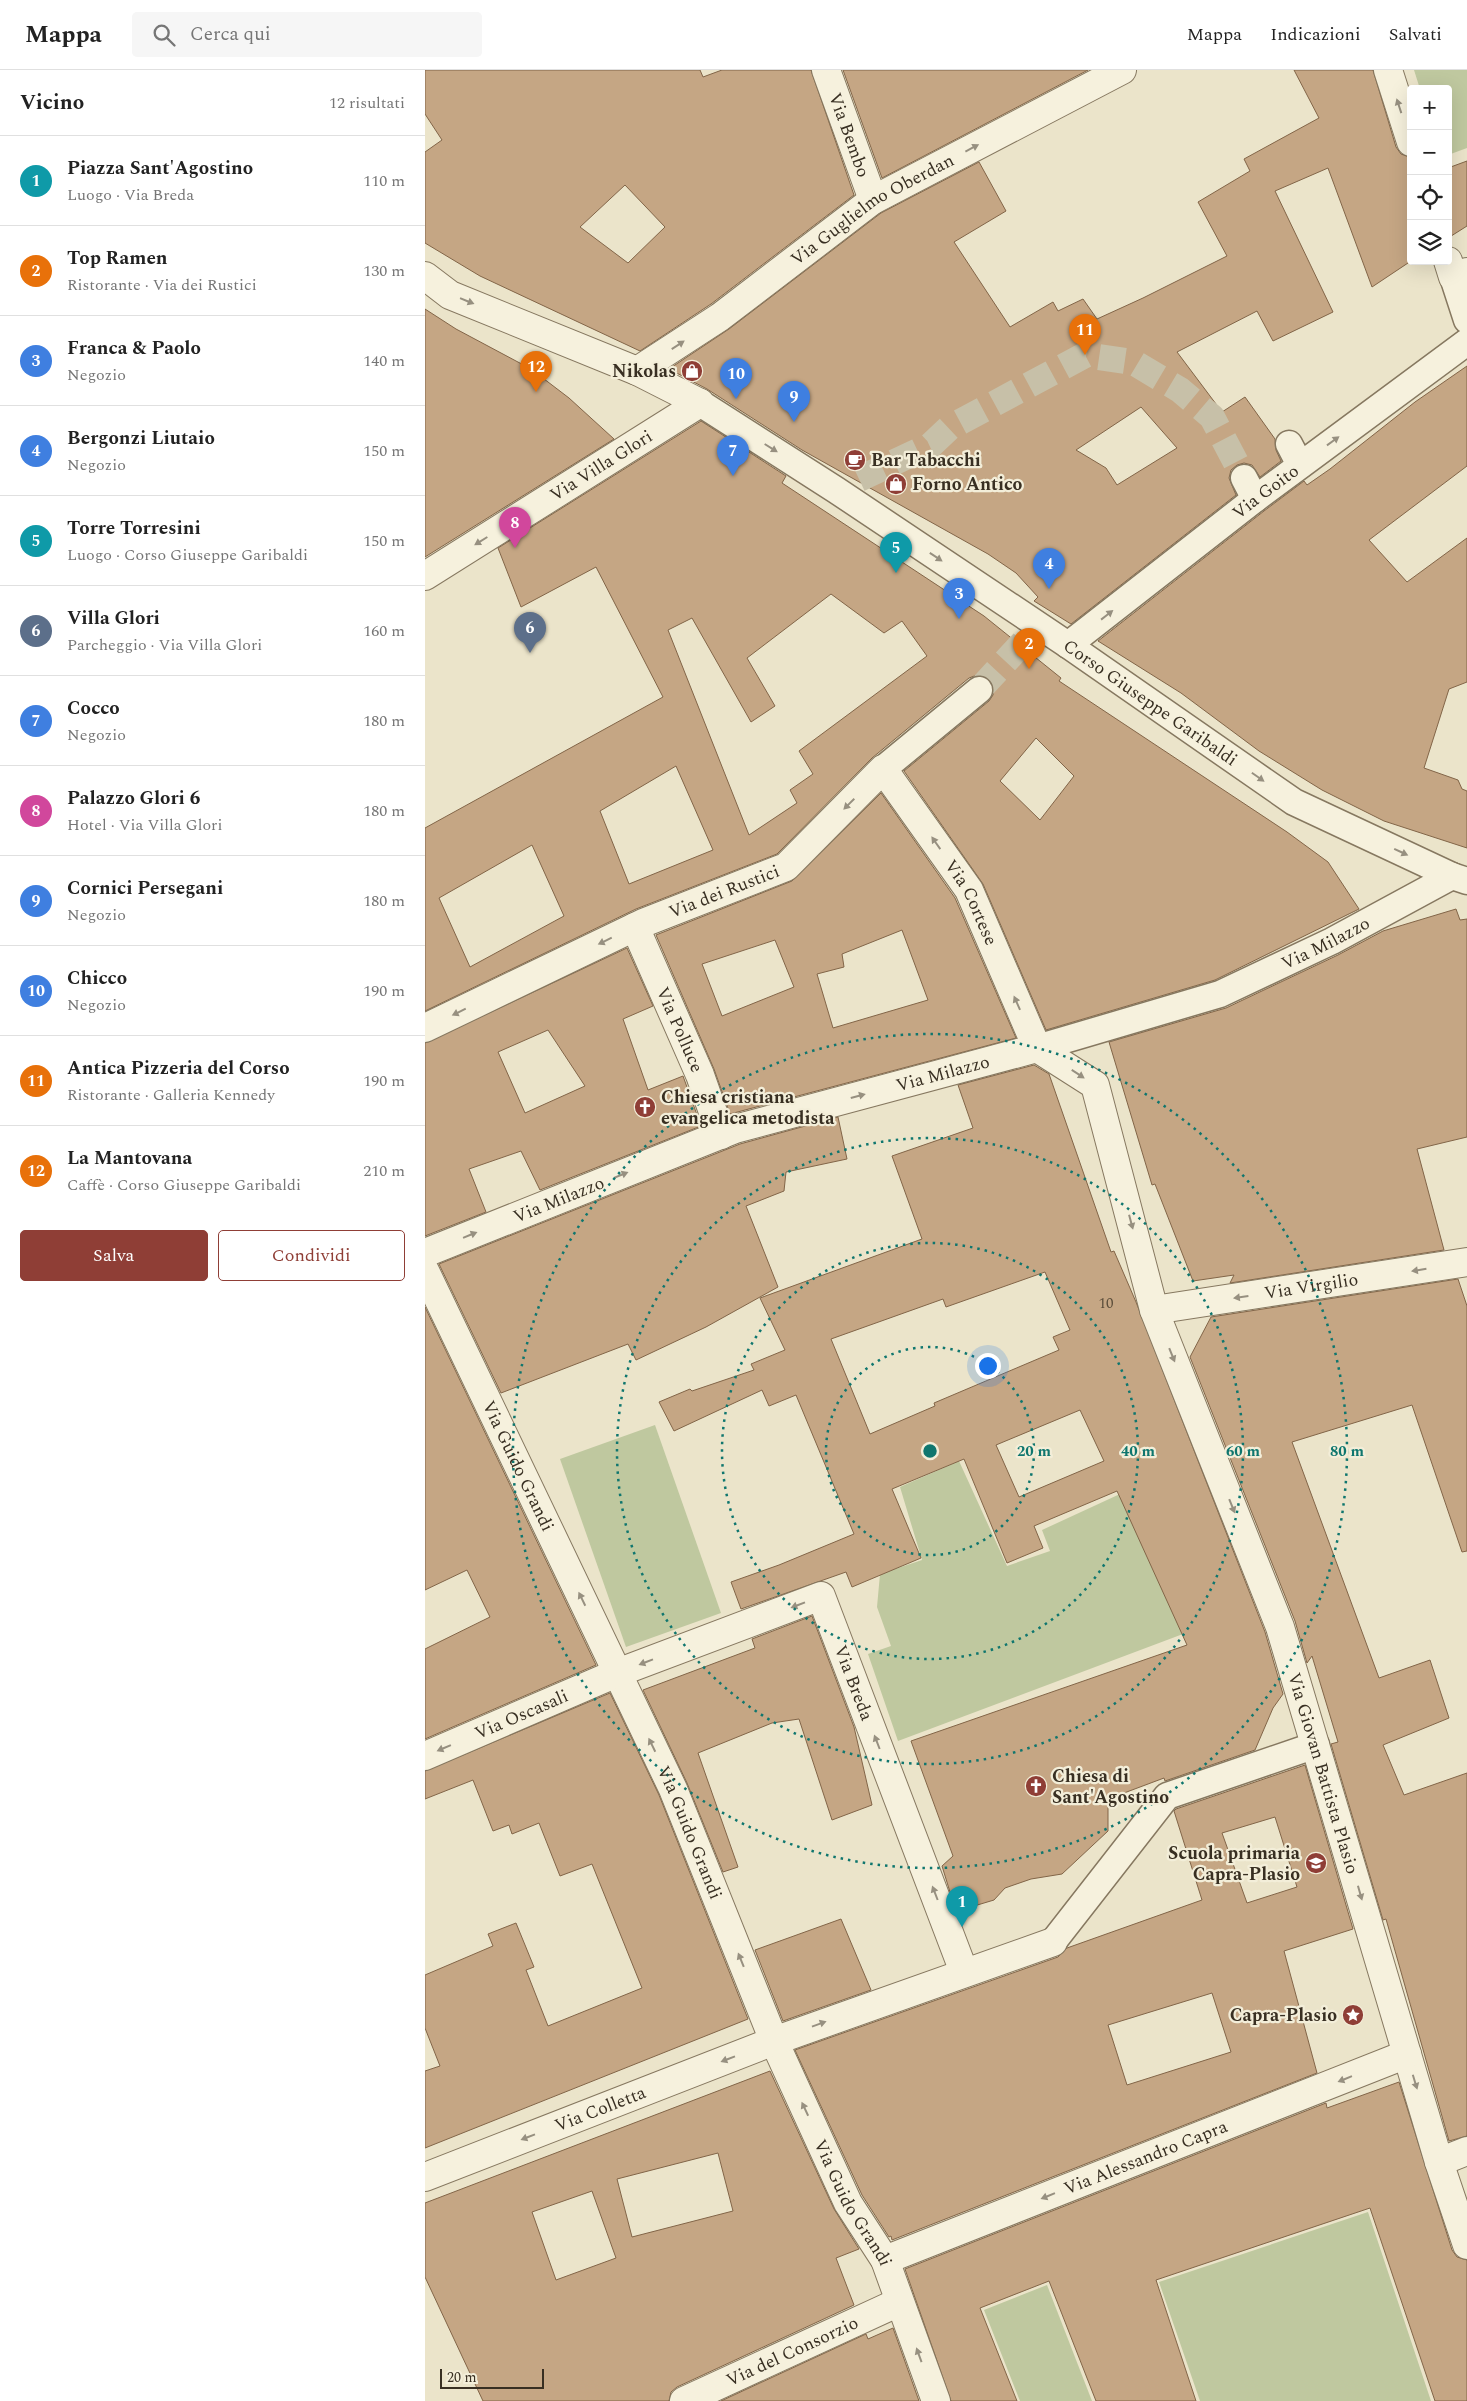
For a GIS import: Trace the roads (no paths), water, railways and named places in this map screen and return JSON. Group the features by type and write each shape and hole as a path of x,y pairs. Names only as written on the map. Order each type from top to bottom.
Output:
{"street":[{"name":"Via Bembo","path":"826,70 873,200"},
{"name":"Via Guglielmo Oberdan","path":"637,372 721,317 873,200 1122,70"},
{"path":"1388,70 1407,130"},
{"path":"1456,270 1467,320"},
{"name":"Corso Giuseppe Garibaldi","path":"425,276 450,295 637,372 848,484 1033,631 1068,645 1294,802 1459,879"},
{"name":"Via Goito","path":"1068,645 1249,488 1295,455 1467,342"},
{"name":"Via Villa Glori","path":"425,576 700,404"},
{"name":"Via dei Rustici","path":"425,1028 635,927 786,868 883,769 979,690"},
{"name":"Via Cortese","path":"883,769 969,890 1037,1048"},
{"name":"Via Milazzo","path":"425,1254 721,1134 1037,1048 1220,994 1459,879"},
{"name":"Via Polluce","path":"635,927 700,1075 721,1134"},
{"name":"Via Giovan Battista Plasio","path":"1037,1048 1095,1085 1154,1310 1281,1627 1439,2162 1467,2245"},
{"name":"Via Virgilio","path":"1154,1310 1467,1262"},
{"name":"Via Guido Grandi","path":"425,1271 673,1789 774,2041 848,2202 885,2260 936,2401"},
{"name":"Via Breda","path":"617,1673 821,1596 964,1972"},
{"name":"Via Oscasali","path":"425,1756 617,1673"},
{"path":"1053,1942 1167,1796 1316,1745"},
{"name":"Via Colletta","path":"425,2177 774,2041 1053,1942"},
{"name":"Via Alessandro Capra","path":"885,2260 1407,2054"},
{"path":"1439,2162 1467,2151"},
{"name":"Via del Consorzio","path":"684,2401 899,2302"}],"tunnel":[{"path":"859,479 931,445 949,428 1085,355 1133,362 1180,390 1212,417 1244,478"},
{"path":"979,690 1028,637"}],"place":[{"name":"Antica Pizzeria del Corso","path":"1085,355"},
{"name":"Nikolas","path":"692,371"},
{"name":"La Mantovana","path":"536,392"},
{"name":"Chicco","path":"736,399"},
{"name":"Cornici Persegani","path":"794,422"},
{"name":"Bar Tabacchi","path":"855,460"},
{"name":"Cocco","path":"733,476"},
{"name":"Forno Antico","path":"896,484"},
{"name":"Palazzo Glori 6","path":"515,548"},
{"name":"Torre Torresini","path":"896,573"},
{"name":"Bergonzi Liutaio","path":"1049,589"},
{"name":"Franca & Paolo","path":"959,619"},
{"name":"Villa Glori","path":"530,653"},
{"name":"Top Ramen","path":"1029,669"},
{"name":"Chiesa cristiana evangelica metodista","path":"645,1107"},
{"name":"Chiesa di Sant'Agostino","path":"1036,1786"},
{"name":"Scuola primaria Capra-Plasio","path":"1316,1863"},
{"name":"Piazza Sant'Agostino","path":"962,1927"},
{"name":"Capra-Plasio","path":"1353,2015"}]}
